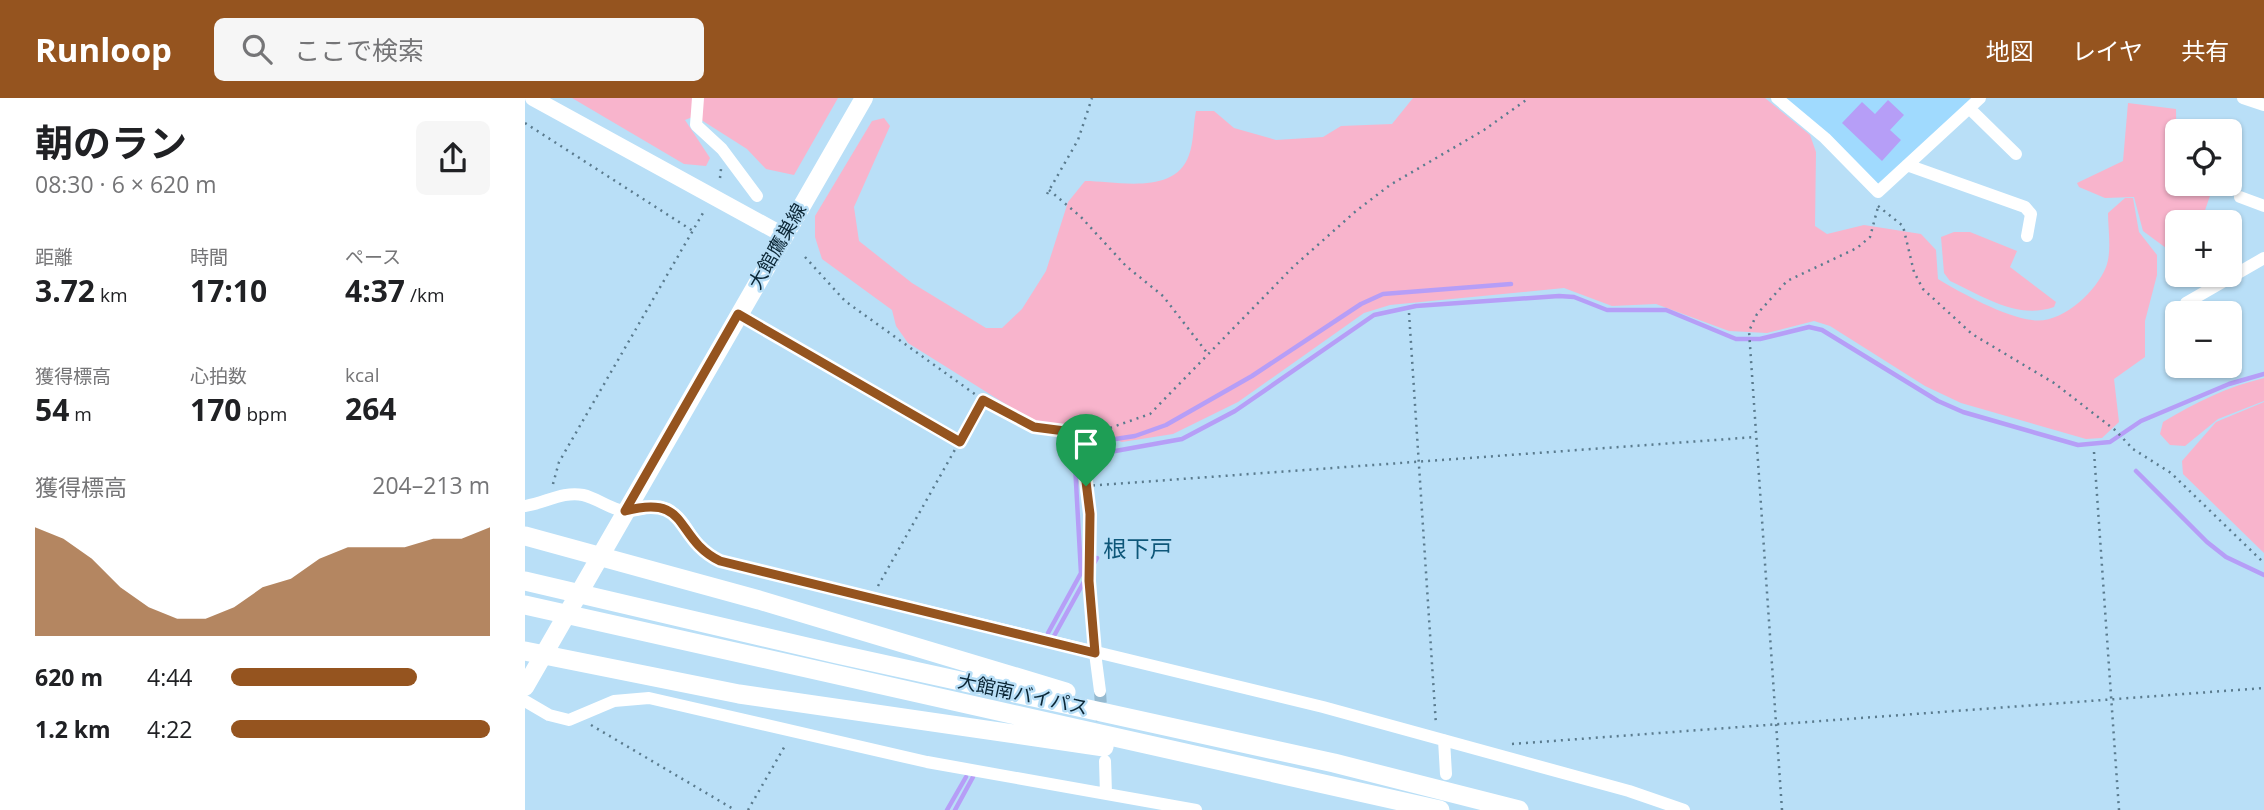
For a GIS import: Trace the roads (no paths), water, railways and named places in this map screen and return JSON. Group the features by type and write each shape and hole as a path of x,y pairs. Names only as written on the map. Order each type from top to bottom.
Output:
{"highway":[{"path":"525,536 1091,700 1334,763"},
{"name":"大館南バイパス","path":"532,583 604,602 1334,763 1520,810"},
{"name":"大館南バイパス","path":"528,606 1440,810"},
{"path":"534,653 802,704 1282,774"}],"main road":[{"name":"大館鷹巣線","path":"525,687 534,653 601,556 864,98"}],"street":[{"path":"533,98 594,135 783,235"},
{"path":"698,98 696,125 722,149 757,196"},
{"path":"1777,98 1825,138 1878,192 1980,98"},
{"path":"2242,98 2264,106"},
{"path":"1969,108 2016,154"},
{"path":"1907,165 2025,206 2031,214 2027,236"},
{"path":"2240,197 2264,206"},
{"path":"2189,301 2264,258"},
{"path":"525,506 568,494 582,495 625,511 652,506 666,507 683,524 696,545 720,561 1335,710 1629,791 1684,810"},
{"path":"1095,653 1100,691"},
{"path":"525,701 558,719 579,718 614,701 635,697 927,762 1196,810"},
{"path":"1441,740 1445,774"},
{"path":"1105,761 1106,794"}],"waterway":[{"path":"1089,443 1135,436 1166,425 1252,376 1361,304 1383,294 1511,284"},
{"path":"1093,455 1182,439 1235,411 1374,315 1416,306 1559,296 1574,297 1607,310 1666,310 1736,339 1760,339 1809,327 1822,330 1938,401 1963,412 2078,445 2110,442 2141,421 2229,384 2264,374"},
{"path":"1048,633 1081,573 1074,446"},
{"path":"2136,471 2207,542 2226,557 2264,575"},
{"path":"1054,636 1097,558"},
{"path":"947,810 966,777"},
{"path":"955,810 973,777"}],"tunnel":[{"path":"1100,691 1103,740"}],"district":[{"name":"根下戸","path":"1138,548"}]}
